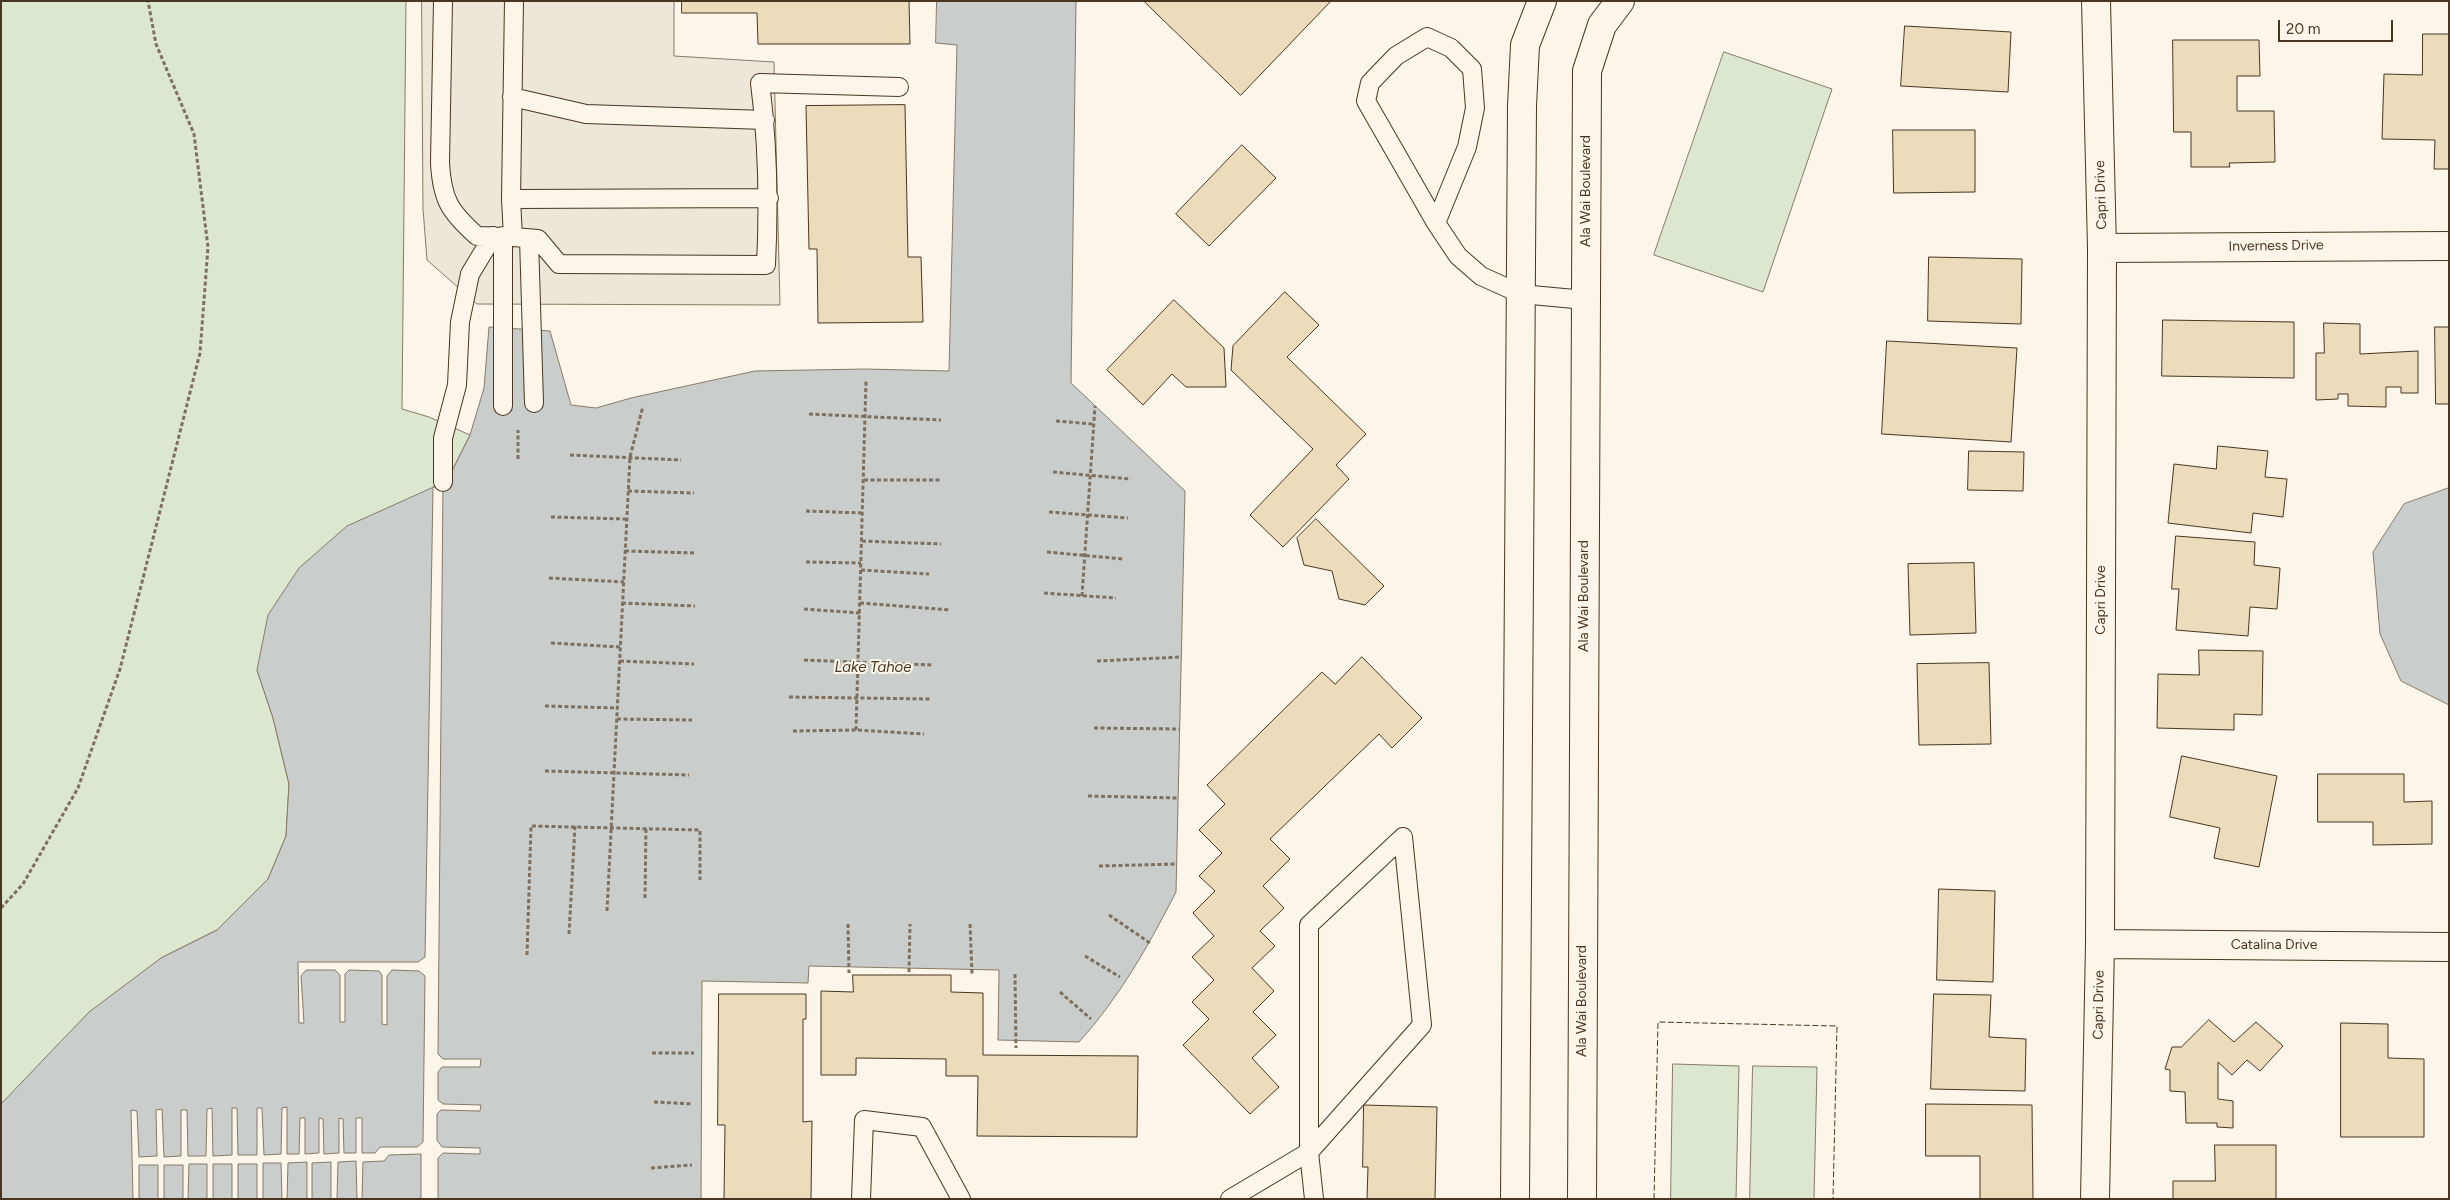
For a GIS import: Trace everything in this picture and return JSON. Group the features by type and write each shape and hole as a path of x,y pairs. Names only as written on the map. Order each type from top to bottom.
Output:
{"street":[{"path":"1515,1199 1522,106 1525,45 1542,1"},
{"name":"Ala Wai Boulevard","path":"1582,1199 1585,300 1588,71 1602,25 1620,1"},
{"name":"Capri Drive","path":"2096,1 2102,248 2100,944 2096,1199"},
{"name":"Inverness Drive","path":"2102,248 2449,246"},
{"name":"Catalina Drive","path":"2100,944 2449,947"}],"lane":[{"path":"443,1 440,163 442,190 456,218 477,236 538,239 559,264 766,265 769,198 765,120 760,83 899,87"},
{"path":"503,406 511,199 514,1"},
{"path":"1436,223 1467,147 1475,108 1472,70 1451,48 1427,37 1396,56 1370,83 1366,102 1436,223 1458,256 1481,276 1521,294 1585,300"},
{"path":"512,97 586,114 765,120"},
{"path":"511,199 769,198"},
{"path":"509,237 534,403"},
{"path":"443,482 443,438 457,386 460,322 470,274 509,237"},
{"path":"1230,1199 1309,1152 1422,1025 1403,838 1309,924 1309,1152 1314,1199"},
{"path":"861,1199 864,1120 922,1126 961,1199"}],"path":[{"path":"1,908 23,884 78,788 120,669 200,353 208,247 194,134 156,44 148,1"},
{"path":"856,730 866,382"},
{"path":"607,911 630,457 643,406"},
{"path":"1082,596 1094,406"},
{"path":"809,414 941,420"},
{"path":"1056,421 1093,424"},
{"path":"570,456 681,460"},
{"path":"1053,472 1131,478"},
{"path":"864,480 941,480"},
{"path":"628,491 694,493"},
{"path":"806,511 862,513"},
{"path":"1049,512 1128,518"},
{"path":"551,517 626,519"},
{"path":"862,541 941,544"},
{"path":"625,551 696,553"},
{"path":"1047,552 1123,559"},
{"path":"806,562 861,563"},
{"path":"861,570 928,574"},
{"path":"549,578 624,582"},
{"path":"1044,592 1116,598"},
{"path":"622,603 695,606"},
{"path":"860,603 950,610"},
{"path":"804,609 860,613"},
{"path":"551,644 620,647"},
{"path":"1097,661 1181,657"},
{"path":"804,660 932,665"},
{"path":"620,661 694,664"},
{"path":"789,697 857,696 931,699"},
{"path":"545,706 617,708"},
{"path":"616,719 692,720"},
{"path":"1094,728 1180,729"},
{"path":"793,731 856,730 924,734"},
{"path":"545,770 689,775"},
{"path":"1088,796 1178,798"},
{"path":"527,955 531,826 700,830 700,880"},
{"path":"569,934 575,826"},
{"path":"645,898 646,828"},
{"path":"1099,866 1177,864"},
{"path":"1109,915 1150,943"},
{"path":"848,924 849,973"},
{"path":"909,972 910,924"},
{"path":"970,924 972,974"},
{"path":"1085,956 1120,977"},
{"path":"1015,974 1016,1048"},
{"path":"1060,992 1091,1020"},
{"path":"652,1053 694,1053"},
{"path":"654,1102 693,1104"},
{"path":"652,1168 692,1165"}],"green space":[{"path":"1,1 406,1 402,409 429,417 470,435 447,481 403,502 257,670 273,718 289,784 286,836 268,879 217,930 161,958 1,1104"},
{"path":"1724,52 1832,89 1763,292 1654,255"},
{"path":"1673,1064 1739,1066 1736,1199 1671,1199"},
{"path":"1753,1066 1817,1067 1814,1199 1750,1199"}],"shaded area":[{"path":"422,1 674,1 674,56 774,62 780,305 477,304 427,260 423,209"}],"water":[{"name":"Lake Tahoe","path":"937,1 1076,1 1071,383 1185,491 1176,892 1132,970 1094,1025 1079,1042 998,1040 999,970 809,966 808,983 702,981 701,1199 1,1199 1,1104 89,1012 161,958 217,930 268,879 286,836 289,784 273,718 257,670 268,615 299,568 347,526 447,481 470,435 484,388 489,327 550,331 571,405 596,408 631,398 755,371 865,369 949,371 957,45 936,43"},
{"path":"2449,488 2449,705 2401,681 2380,634 2373,552 2404,504"}],"pier":[{"path":"443,482 438,1054 443,1059 481,1059 480,1067 442,1067 438,1072 438,1100 443,1104 481,1105 480,1111 441,1110 437,1114 437,1140 442,1147 480,1148 480,1154 443,1153 438,1158 438,1199 421,1199 421,1154 389,1155 384,1161 363,1162 362,1199 357,1199 356,1161 338,1162 337,1199 331,1199 331,1162 312,1163 312,1199 307,1199 307,1162 288,1163 287,1199 282,1199 281,1163 263,1163 263,1199 257,1199 257,1164 238,1164 238,1199 232,1199 232,1164 213,1164 213,1199 207,1199 207,1164 189,1164 188,1199 183,1199 183,1165 164,1165 164,1199 158,1199 158,1165 139,1165 139,1199 133,1199 131,1110 137,1111 139,1157 157,1156 156,1110 162,1109 164,1157 181,1156 181,1110 187,1110 188,1156 206,1156 207,1109 212,1108 213,1156 232,1155 232,1108 237,1108 238,1155 257,1155 257,1108 262,1108 264,1155 281,1154 282,1108 287,1107 287,1154 299,1154 300,1118 305,1118 305,1154 319,1153 319,1118 323,1119 324,1154 339,1153 339,1118 343,1119 344,1153 356,1153 356,1118 362,1118 362,1153 375,1153 380,1147 417,1147 423,1142 425,976 419,971 392,970 387,976 387,1025 382,1024 382,975 379,971 349,970 345,974 345,1022 340,1022 340,975 335,970 306,970 301,976 304,1023 299,1023 298,962 418,962 425,957 433,488"}],"building":[{"path":"682,1 909,1 910,44 758,44 757,13 682,13"},
{"path":"1144,1 1331,1 1241,95"},
{"path":"1905,26 2011,32 2008,92 1901,86"},
{"path":"2423,34 2449,34 2449,169 2434,169 2435,140 2382,139 2384,74 2422,75"},
{"path":"2173,40 2259,40 2260,76 2237,76 2237,111 2274,111 2275,162 2229,163 2230,167 2191,167 2191,132 2174,132"},
{"path":"905,105 908,257 921,257 923,322 818,323 817,249 809,249 806,106"},
{"path":"1893,130 1975,130 1975,192 1894,193"},
{"path":"1242,145 1276,178 1209,246 1176,214"},
{"path":"1929,257 2022,259 2021,324 1928,321"},
{"path":"1285,292 1319,325 1287,357 1366,434 1336,465 1349,479 1283,547 1250,515 1313,449 1231,370 1233,346"},
{"path":"1174,300 1224,348 1226,387 1186,387 1172,374 1143,405 1107,370"},
{"path":"2163,320 2294,322 2294,378 2162,376"},
{"path":"2324,323 2360,324 2360,354 2418,351 2418,393 2401,393 2401,387 2386,387 2386,407 2348,406 2348,394 2338,394 2338,399 2316,400 2316,353 2324,353"},
{"path":"2435,327 2449,327 2449,404 2436,404"},
{"path":"1887,341 2017,348 2011,442 1882,434"},
{"path":"2218,446 2268,451 2265,477 2287,479 2283,517 2253,513 2251,533 2168,523 2174,464 2216,469"},
{"path":"1969,451 2024,452 2023,491 1968,490"},
{"path":"1316,519 1384,586 1365,605 1339,599 1332,571 1304,565 1297,538"},
{"path":"2176,536 2255,542 2254,565 2280,568 2277,609 2250,607 2248,636 2176,630 2179,589 2172,589"},
{"path":"1974,563 1976,633 1910,635 1908,564"},
{"path":"2199,650 2263,651 2262,715 2234,714 2234,730 2157,728 2158,674 2199,675"},
{"path":"1362,657 1422,718 1392,748 1379,734 1270,839 1290,859 1263,886 1284,908 1260,931 1275,946 1252,968 1274,991 1253,1012 1276,1035 1252,1058 1279,1087 1250,1114 1183,1045 1209,1019 1192,1002 1214,980 1192,957 1214,936 1193,913 1215,891 1199,876 1222,853 1199,830 1225,804 1207,785 1322,672 1335,684"},
{"path":"1989,663 1991,744 1919,745 1917,664"},
{"path":"2182,756 2277,776 2259,867 2214,858 2220,828 2170,817"},
{"path":"2318,774 2404,774 2404,802 2432,801 2432,844 2373,845 2373,822 2318,822"},
{"path":"1939,889 1995,891 1993,982 1937,980"},
{"path":"853,975 951,975 951,992 983,993 983,1055 1138,1056 1137,1137 977,1136 978,1076 946,1076 946,1059 856,1058 856,1075 821,1075 821,991 853,992"},
{"path":"719,994 806,994 806,1019 803,1019 803,1122 812,1121 811,1199 724,1199 725,1125 718,1125"},
{"path":"1934,994 1991,995 1989,1037 2026,1039 2025,1091 1931,1089"},
{"path":"2209,1020 2234,1042 2256,1022 2283,1046 2260,1071 2247,1060 2232,1075 2218,1062 2218,1099 2233,1101 2233,1128 2217,1127 2217,1123 2186,1123 2185,1092 2170,1091 2170,1070 2165,1069 2172,1047 2181,1047"},
{"path":"2341,1023 2388,1024 2388,1058 2424,1059 2424,1137 2341,1137"},
{"path":"1926,1104 2032,1105 2033,1199 1980,1199 1980,1156 1926,1156"},
{"path":"1364,1105 1437,1107 1435,1199 1367,1199 1368,1167 1363,1167"},
{"path":"2215,1145 2276,1145 2276,1199 2173,1199 2173,1181 2215,1181"}],"fence":[{"path":"1654,1199 1658,1022 1837,1026 1833,1199"}]}
